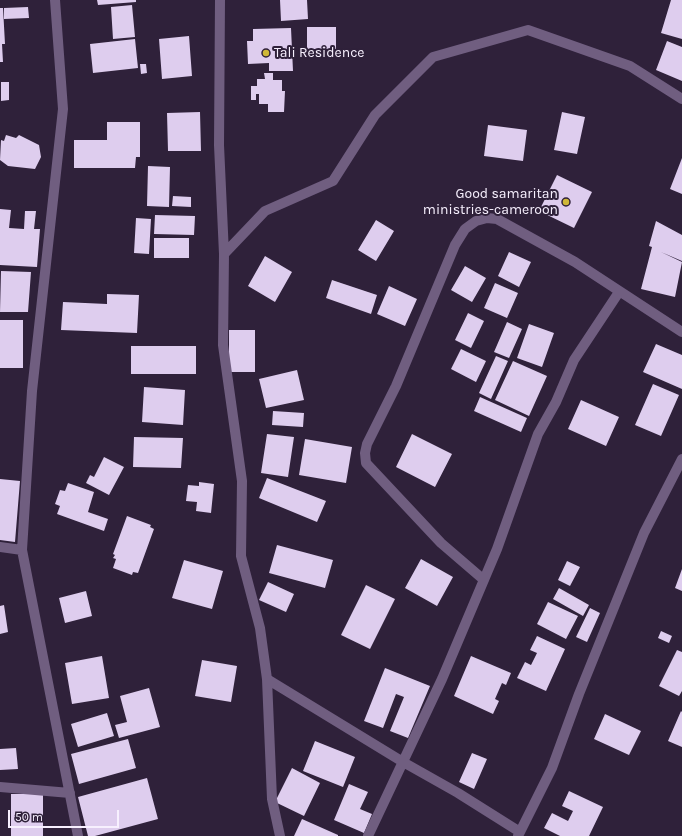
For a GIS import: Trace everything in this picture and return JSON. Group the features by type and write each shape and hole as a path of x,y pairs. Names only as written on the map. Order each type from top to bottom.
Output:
{"street":[{"path":"55,0 63,110 32,391 22,550 78,836"},
{"path":"220,0 219,145 224,254 223,345 242,481 241,556 260,628 267,679 272,799 280,836"},
{"path":"224,254 265,211 333,181 375,115 433,57 528,30 630,66 682,99"},
{"path":"484,580 441,543 366,462 365,453 367,444 396,386 455,245 465,229 476,221 487,218 497,218 575,262 682,332"},
{"path":"368,836 442,679 484,580 497,549 538,434 556,402 574,360 619,292"},
{"path":"267,679 403,762 458,793 519,834 552,768 579,694 644,533 682,459"},
{"path":"0,547 22,550"},
{"path":"0,787 70,793"}],"building":[{"path":"97,0 136,0 136,2 98,5"},
{"path":"280,0 307,0 308,19 281,21"},
{"path":"671,0 682,0 682,39 661,33"},
{"path":"132,5 135,37 113,39 111,7"},
{"path":"28,7 29,18 4,19 4,8"},
{"path":"0,8 3,8 5,44 2,44 3,62 0,62"},
{"path":"307,27 336,27 336,49 307,49"},
{"path":"291,28 293,71 269,71 269,63 248,64 247,41 253,41 253,29"},
{"path":"189,36 192,76 162,79 159,39"},
{"path":"135,39 138,68 93,73 90,44"},
{"path":"667,41 682,47 682,81 656,70"},
{"path":"140,64 146,64 147,73 141,74"},
{"path":"264,73 273,73 273,80 282,80 282,91 285,91 284,112 268,112 268,104 259,104 259,94 256,94 256,100 251,100 251,86 257,86 257,79 265,79"},
{"path":"1,82 9,82 9,100 1,101"},
{"path":"200,112 201,151 168,151 167,113"},
{"path":"562,112 585,117 577,154 554,150"},
{"path":"107,122 140,122 140,157 136,157 135,168 74,168 74,140 107,140"},
{"path":"488,125 527,130 523,161 484,156"},
{"path":"6,135 16,138 19,135 39,145 41,157 35,169 8,166 0,160 1,140 4,141"},
{"path":"682,158 682,194 670,189"},
{"path":"148,166 170,167 169,207 147,206"},
{"name":"Good samaritan ministries-cameroon","path":"557,175 592,192 574,228 539,211"},
{"path":"173,196 191,197 191,207 172,206"},
{"path":"0,209 11,210 9,228 24,229 25,211 36,211 34,229 40,229 37,267 0,265"},
{"path":"155,215 195,216 194,235 154,234"},
{"path":"136,218 151,219 149,254 134,253"},
{"path":"376,220 394,231 376,261 358,250"},
{"path":"656,221 682,235 682,261 661,252 682,262 675,297 641,289 652,247 649,246"},
{"path":"154,238 189,238 189,258 154,258"},
{"path":"509,252 531,262 519,287 498,276"},
{"path":"265,256 292,272 275,302 248,286"},
{"path":"465,266 486,278 472,302 451,290"},
{"path":"1,271 31,272 28,312 0,312"},
{"path":"332,280 377,295 371,314 326,298"},
{"path":"495,283 518,293 507,318 484,308"},
{"path":"389,286 417,299 405,326 377,314"},
{"path":"107,294 139,295 137,333 61,330 63,302 107,304"},
{"path":"468,313 484,321 471,348 455,340"},
{"path":"0,320 23,320 23,368 0,368"},
{"path":"507,322 522,329 509,358 494,352"},
{"path":"529,324 554,333 542,367 517,358"},
{"path":"229,330 255,330 255,372 229,372"},
{"path":"656,344 682,355 682,389 643,372"},
{"path":"131,346 196,346 196,374 131,374"},
{"path":"461,349 486,361 476,382 451,369"},
{"path":"496,356 508,361 491,399 479,393"},
{"path":"513,361 547,376 529,416 495,400"},
{"path":"297,370 304,400 266,408 259,379"},
{"path":"653,384 679,395 661,436 635,425"},
{"path":"144,387 185,390 183,425 142,422"},
{"path":"480,397 527,418 521,432 474,411"},
{"path":"581,400 619,417 606,446 568,429"},
{"path":"273,411 304,413 303,427 272,425"},
{"path":"267,434 294,437 288,477 261,473"},
{"path":"412,434 452,454 435,487 396,467"},
{"path":"134,437 183,438 181,468 133,467"},
{"path":"305,439 352,447 346,483 299,475"},
{"path":"104,457 124,467 109,495 86,483 90,475 94,477"},
{"path":"267,478 326,501 317,522 259,498"},
{"path":"0,479 20,481 15,542 0,540"},
{"path":"199,482 214,484 211,513 196,511 197,502 186,501 188,485 199,486"},
{"path":"68,483 94,492 88,512 108,519 104,531 57,514 60,506 55,504 60,490 65,491"},
{"path":"127,516 151,525 150,527 154,529 138,573 133,572 132,575 113,568 116,559 113,558 115,555 113,554"},
{"path":"277,545 333,560 325,588 269,573"},
{"path":"421,559 453,577 437,606 405,588"},
{"path":"184,560 223,571 212,609 172,598"},
{"path":"567,561 580,567 570,586 558,580"},
{"path":"682,569 682,591 675,588"},
{"path":"268,582 294,594 286,612 259,600"},
{"path":"366,585 395,599 370,649 341,635"},
{"path":"559,588 589,605 583,616 553,599"},
{"path":"86,591 92,616 65,623 59,598"},
{"path":"548,602 578,616 566,639 537,624"},
{"path":"4,605 8,632 0,634 0,606"},
{"path":"590,608 600,613 587,642 576,637"},
{"path":"661,631 672,636 669,643 658,638"},
{"path":"537,636 565,649 546,691 517,678 525,662 531,665 537,653 530,650"},
{"path":"677,650 682,652 682,691 679,696 659,686"},
{"path":"102,656 109,698 72,704 65,663"},
{"path":"471,656 511,673 506,685 502,683 495,699 499,701 493,714 454,696"},
{"path":"202,660 237,666 231,702 195,696"},
{"path":"385,668 430,686 408,738 390,731 404,697 396,694 383,728 364,721"},
{"path":"149,688 160,727 119,738 115,725 127,722 120,696"},
{"path":"681,711 682,712 682,747 668,741"},
{"path":"107,713 114,736 78,747 71,724"},
{"path":"605,714 641,731 629,755 594,739"},
{"path":"128,739 136,768 79,784 71,754"},
{"path":"315,741 355,757 343,787 303,771"},
{"path":"16,748 18,769 0,770 0,749"},
{"path":"472,753 487,759 474,789 459,782"},
{"path":"292,768 320,783 304,816 275,802"},
{"path":"147,778 158,819 95,836 88,836 78,797"},
{"path":"349,784 368,792 360,809 372,814 364,833 334,820"},
{"path":"569,791 603,807 589,836 560,836 544,828 552,813 568,821 573,811 562,806"},
{"path":"11,794 43,794 43,836 11,836"},
{"path":"302,819 338,835 338,836 294,836"}],"place":[{"name":"Tali Residence","path":"266,53"},
{"name":"Good samaritan ministries-cameroon","path":"566,202"}]}
